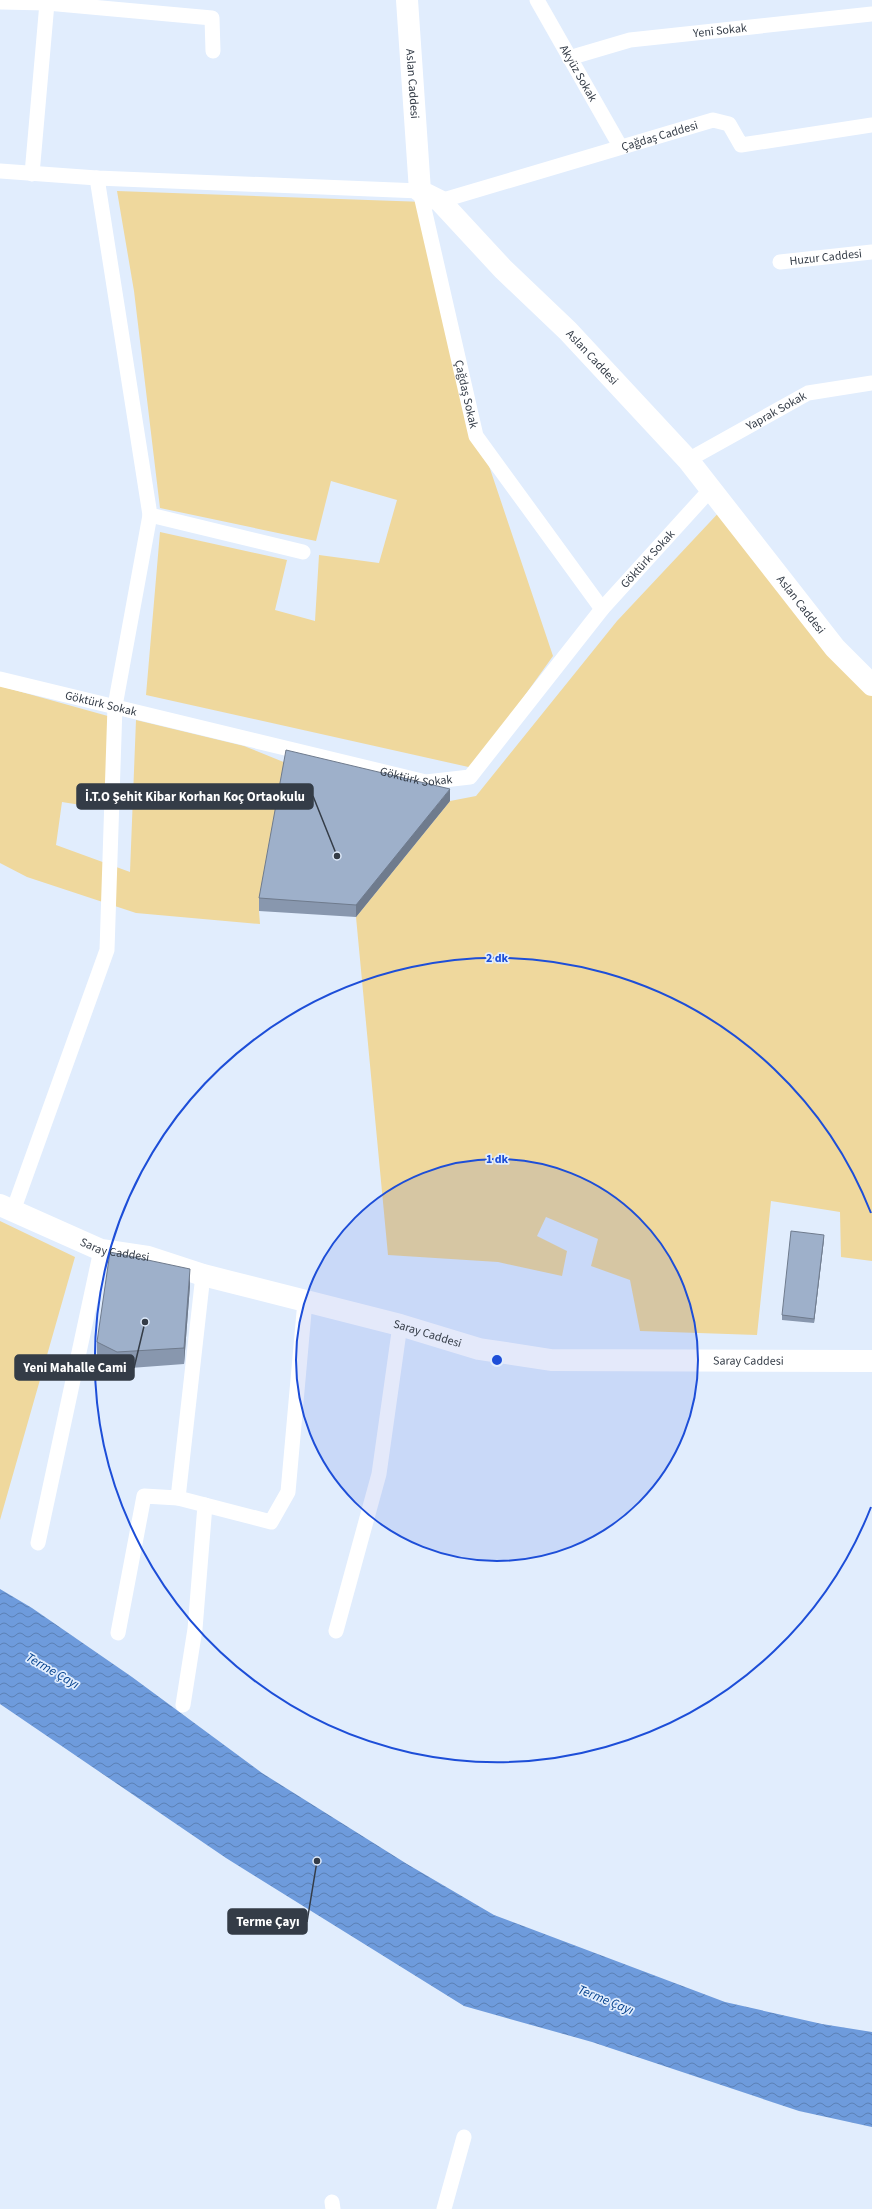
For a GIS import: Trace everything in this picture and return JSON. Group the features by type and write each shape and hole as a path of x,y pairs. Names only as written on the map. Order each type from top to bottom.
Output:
{"main road":[{"name":"Aslan Caddesi","path":"407,0 420,191 440,202 503,269 568,331 688,460 835,648 872,685"},
{"name":"Saray Caddesi","path":"6,1208 101,1250 148,1257 203,1275 400,1326 479,1349 551,1360 872,1361"}],"street":[{"name":"Akyüz Sokak","path":"537,0 620,146"},
{"path":"0,2 47,3 212,18 213,51"},
{"path":"32,174 47,3"},
{"name":"Yeni Sokak","path":"570,58 630,40 872,14"},
{"name":"Çağdaş Caddesi","path":"440,202 620,146 713,120 729,124 741,145 872,125"},
{"path":"0,171 97,178 420,191"},
{"path":"6,1208 107,950 115,706 150,515 97,178"},
{"name":"Çağdaş Sokak","path":"420,191 476,436 602,609"},
{"name":"Huzur Caddesi","path":"780,262 872,252"},
{"name":"Yaprak Sokak","path":"688,460 808,393 872,383"},
{"name":"Göktürk Sokak","path":"0,679 426,782 470,777 602,609 710,490"},
{"path":"150,515 303,552"},
{"path":"38,1543 101,1250"},
{"path":"178,1498 203,1275"},
{"path":"118,1633 144,1496 178,1498 271,1522 288,1492 305,1301"},
{"path":"336,1631 379,1474 400,1326"},
{"path":"183,1705 196,1629 205,1505"},
{"path":"444,2209 464,2137"}],"shaded area":[{"path":"117,191 425,202 479,436 553,656 473,768 146,695 160,532 287,560 275,610 315,621 319,555 379,563 397,500 331,481 316,541 160,508 134,291"},
{"path":"724,507 872,677 872,1261 841,1257 840,1212 771,1201 757,1335 640,1331 630,1280 591,1266 598,1239 546,1217 537,1236 567,1251 562,1276 498,1262 388,1255 356,917 450,801 476,796 617,621"},
{"path":"0,686 115,718 112,810 62,802 56,845 130,872 136,720 244,746 286,763 259,911 260,924 136,913 27,877 0,863"},
{"path":"0,1221 75,1257 0,1520"}],"water":[{"name":"Terme Çayı","path":"0,1589 32,1608 132,1677 262,1773 407,1864 494,1915 725,2002 822,2024 872,2032 872,2127 799,2111 592,2042 464,2006 226,1858 0,1704"}],"building":[{"path":"286,750 450,789 356,905 259,898"},
{"path":"791,1231 824,1235 814,1319 782,1315"},
{"path":"110,1252 190,1269 184,1348 117,1352 97,1342"}],"place":[{"name":"İ.T.O Şehit Kibar Korhan Koç Ortaokulu","path":"337,856"},
{"name":"Yeni Mahalle Cami","path":"145,1322"},
{"name":"Terme Çayı","path":"317,1861"}]}
